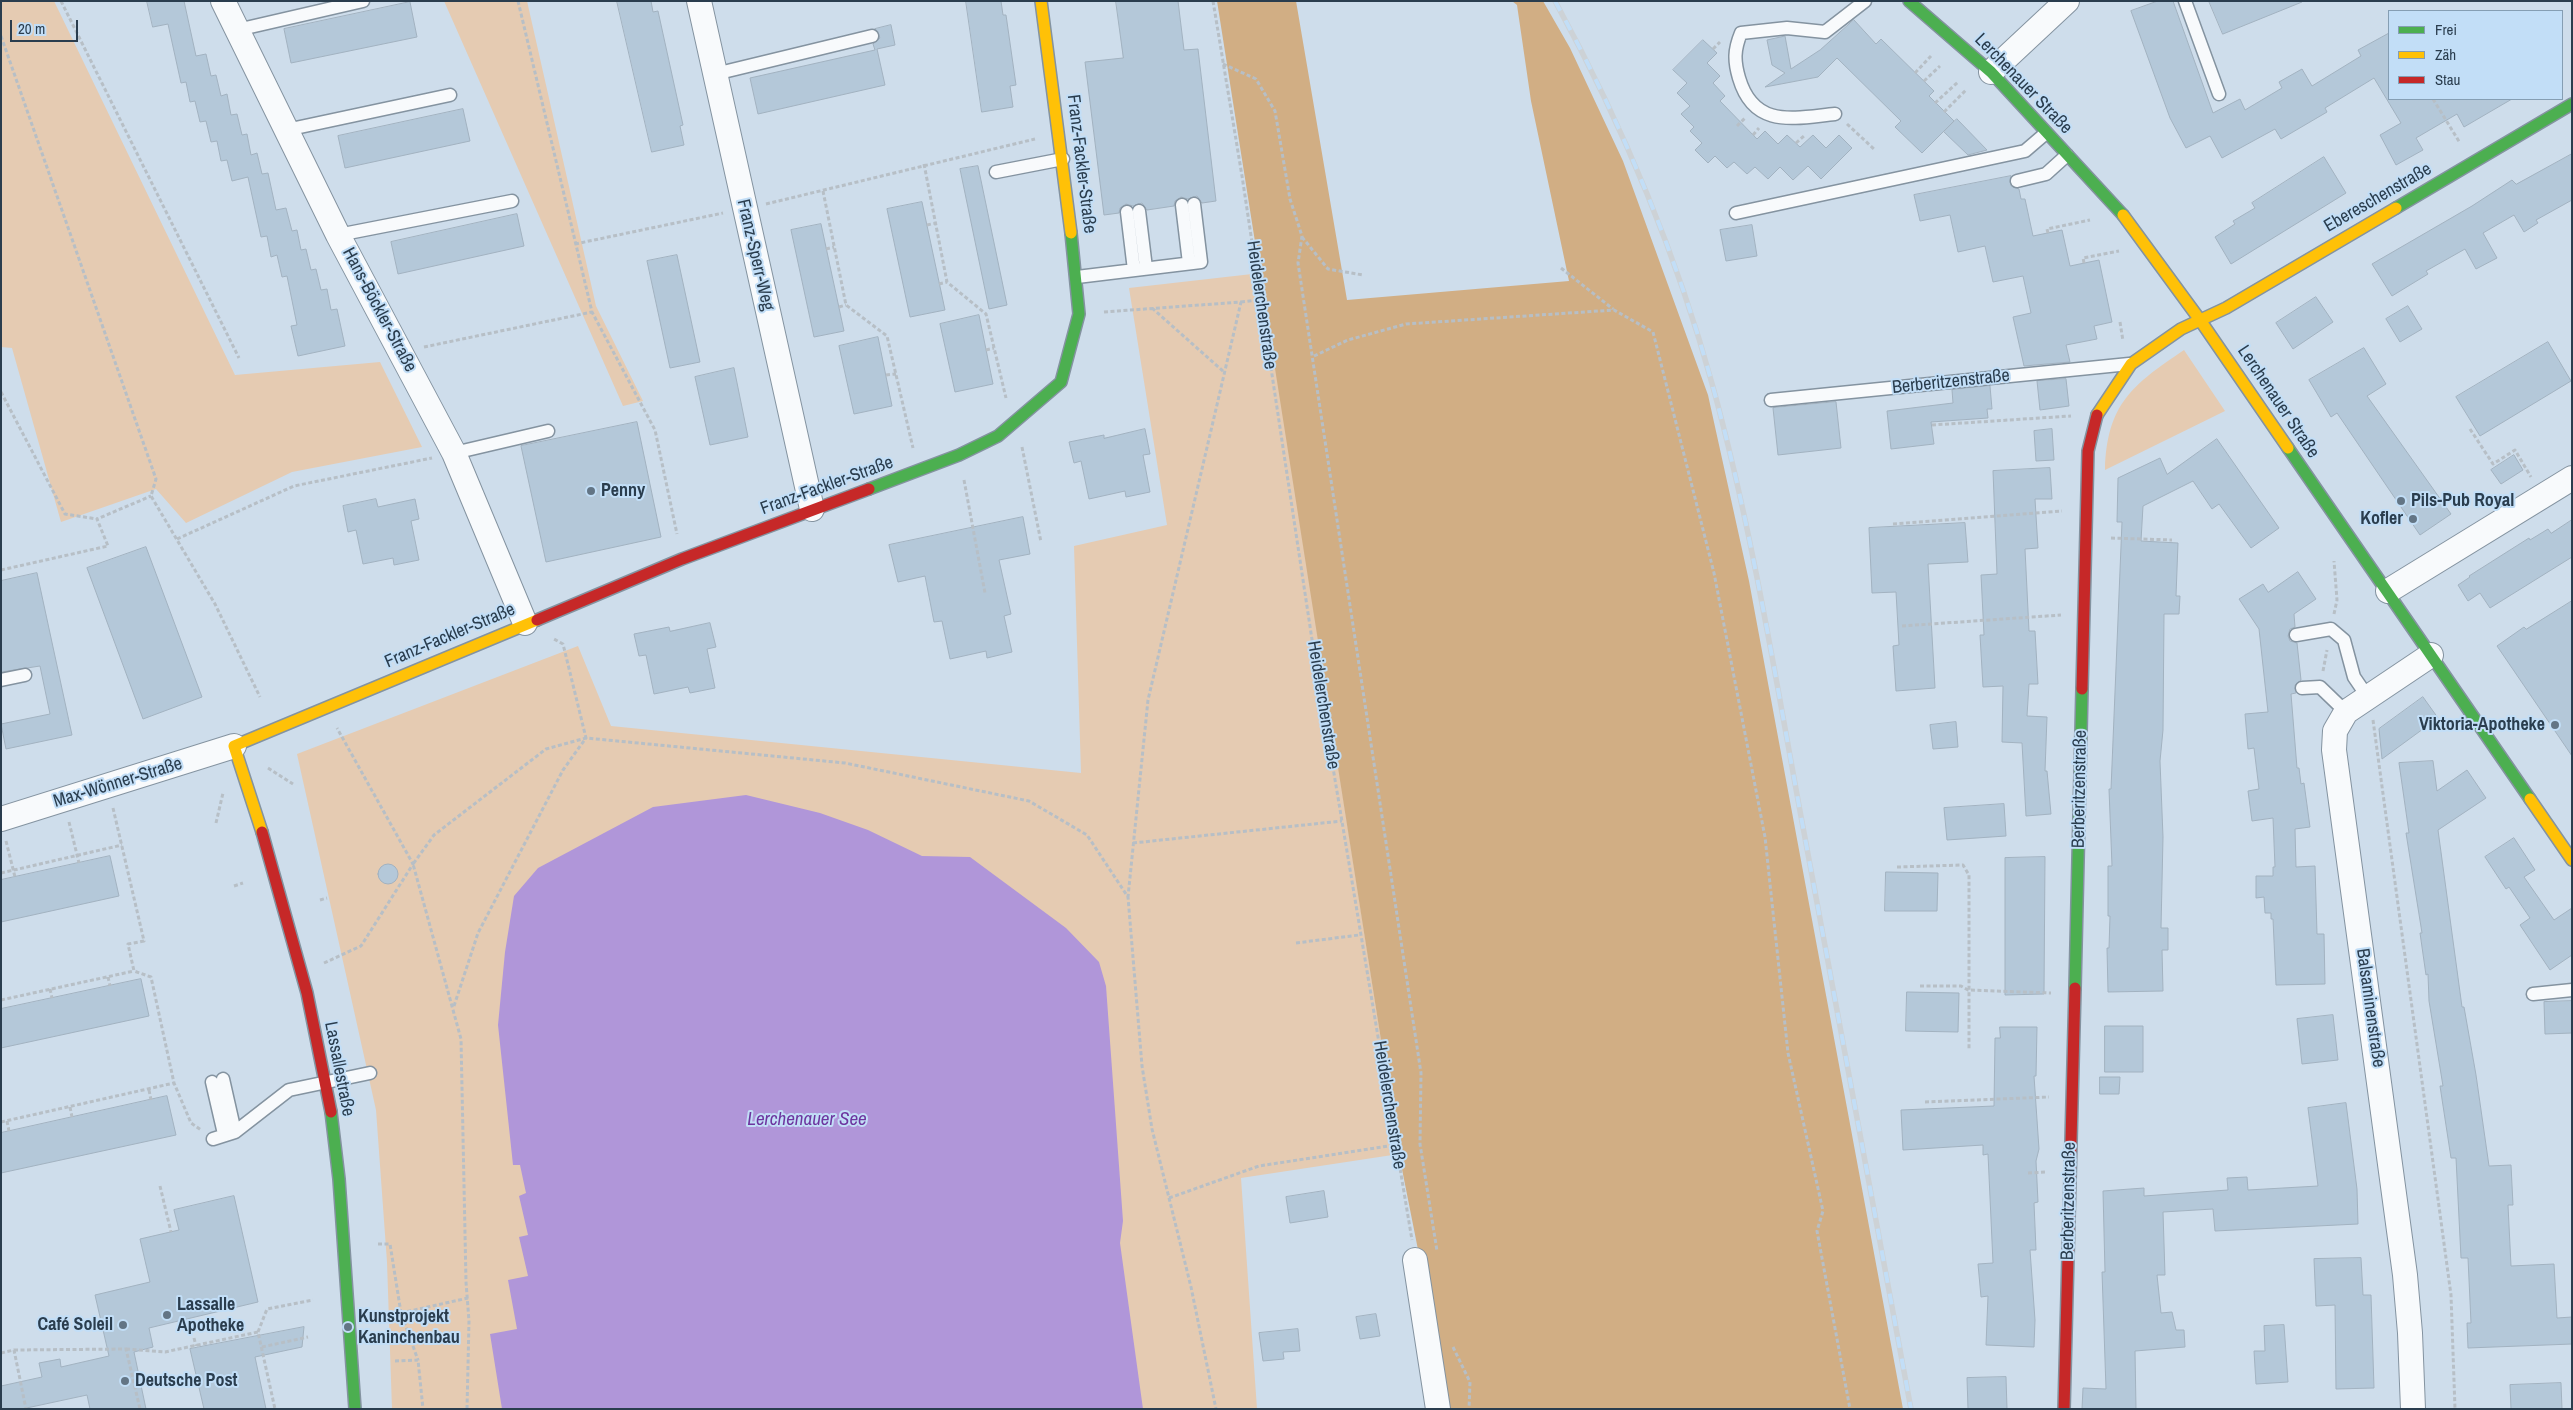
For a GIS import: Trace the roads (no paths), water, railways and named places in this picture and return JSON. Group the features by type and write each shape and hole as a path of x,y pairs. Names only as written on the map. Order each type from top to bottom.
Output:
{"street":[{"name":"Hans-Böckler-Straße","path":"223,1 338,235 402,352 454,454 525,623"},
{"name":"Franz-Sperr-Weg","path":"699,1 812,509"},
{"name":"Franz-Fackler-Straße","path":"234,746 682,559 959,455 998,436 1061,382 1079,314 1077,277 1060,133 1041,1"},
{"name":"Lerchenauer Straße","path":"1909,1 1991,72 2121,213 2200,320 2571,858"},
{"path":"1991,72 2067,1"},
{"name":"Ebereschenstraße","path":"2200,320 2226,308 2572,104"},
{"name":"Berberitzenstraße","path":"2064,1409 2088,451 2097,414 2131,364 2181,329 2200,320"},
{"path":"2388,591 2414,577 2572,478"},
{"name":"Balsaminenstraße","path":"2413,1409 2410,1333 2405,1275 2334,750 2335,731 2346,712 2367,696 2431,655"},
{"name":"Max-Wönner-Straße","path":"3,828 64,800 234,746"},
{"name":"Lassallestraße","path":"234,746 271,860 303,973 336,1145 355,1409"},
{"path":"1426,1256 1438,1409"}],"lane":[{"path":"236,30 363,1"},
{"path":"1835,114 1783,119 1762,111 1743,94 1734,48 1741,34 1787,28 1825,32 1865,1"},
{"path":"2185,1 2219,94"},
{"path":"715,74 872,36"},
{"path":"286,130 450,95"},
{"path":"1736,213 2025,151 2046,133"},
{"path":"2017,181 2046,174 2067,155"},
{"path":"996,172 1063,158"},
{"path":"338,235 512,201"},
{"path":"1077,277 1201,262 1188,205"},
{"path":"1133,211 1140,269"},
{"name":"Berberitzenstraße","path":"1771,400 2131,364"},
{"path":"454,454 548,431"},
{"path":"2296,635 2331,629 2344,640 2354,677 2367,696"},
{"path":"1,680 26,674"},
{"path":"2302,688 2320,687 2346,712"},
{"path":"2533,994 2572,990"},
{"path":"217,1081 224,1135 289,1090 370,1072"}],"water":[{"name":"Lerchenauer See","path":"746,795 820,813 868,830 922,856 970,857 1066,928 1099,962 1106,986 1123,1221 1120,1243 1143,1409 502,1409 490,1334 517,1329 508,1280 528,1276 519,1237 528,1235 519,1196 526,1193 520,1165 513,1165 498,1025 505,952 514,896 538,868 653,807"}],"railway":[{"path":"1555,1 1603,94 1625,142 1664,238 1698,337 1727,439 1761,598 1911,1409"}],"place":[{"name":"Penny","path":"591,491"},
{"name":"Pils-Pub Royal","path":"2401,501"},
{"name":"Kofler","path":"2413,519"},
{"name":"Viktoria-Apotheke","path":"2555,725"},
{"name":"Lassalle Apotheke","path":"167,1315"},
{"name":"Café Soleil","path":"123,1325"},
{"name":"Kunstprojekt Kaninchenbau","path":"348,1327"},
{"name":"Deutsche Post","path":"125,1381"}]}
